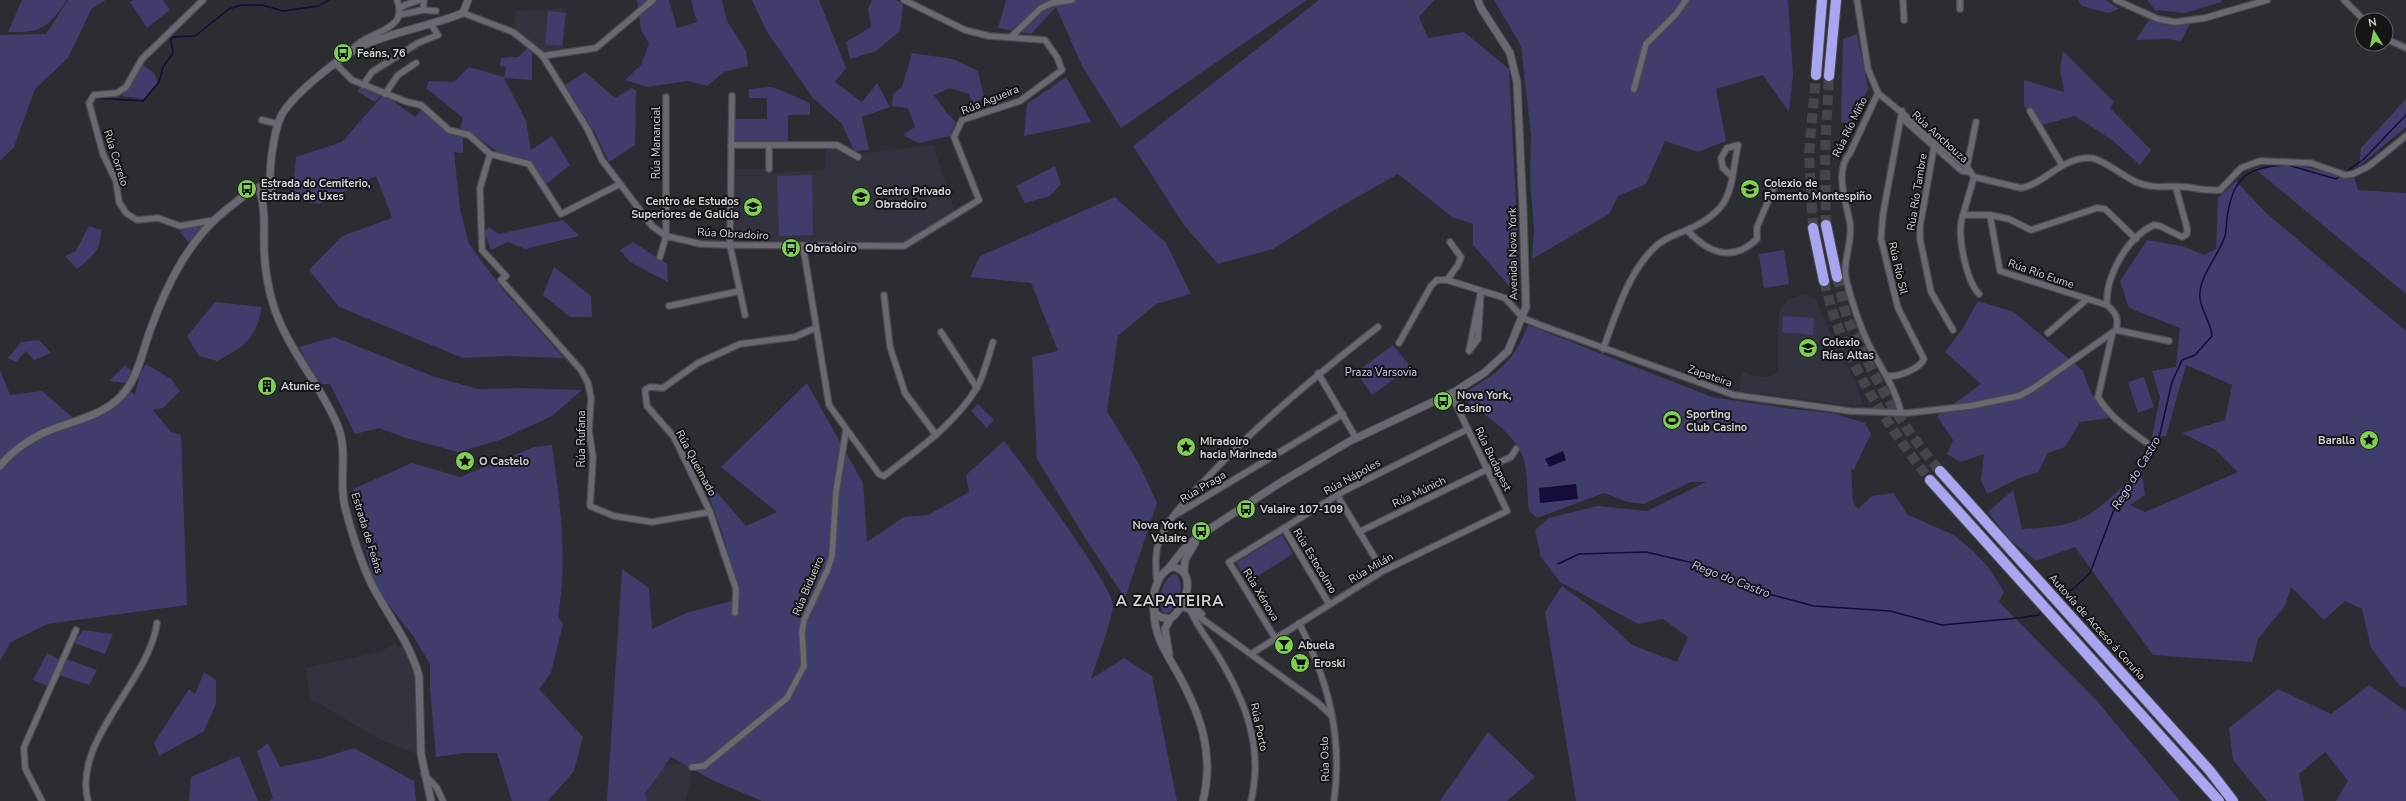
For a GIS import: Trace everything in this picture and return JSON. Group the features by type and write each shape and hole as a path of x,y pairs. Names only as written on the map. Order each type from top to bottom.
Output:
{"highway":[{"path":"1816,76 1822,0"},
{"path":"1829,76 1836,0"},
{"path":"1826,225 1837,278"},
{"path":"1813,228 1824,281"},
{"name":"Autovía de Acceso á Coruña","path":"1940,471 2210,771 2234,801"},
{"path":"1930,480 2219,801"}],"street":[{"name":"Rúa Correlo","path":"203,0 142,59 126,87 117,93 94,95 89,103 103,154 116,181 119,202 126,213 137,220 158,218 180,226 215,220"},
{"path":"397,0 399,12"},
{"path":"352,52 355,45 387,29 404,5 420,0"},
{"path":"423,10 424,0"},
{"path":"463,13 468,0"},
{"path":"542,56 596,48 653,0"},
{"name":"Rúa Agueira","path":"904,0 965,30 989,36 1045,40 1057,57 1062,70 1020,101 962,120 954,137 979,200"},
{"path":"1011,37 1041,8 1052,3 1072,0"},
{"name":"Avenida Nova York","path":"1166,570 1184,549 1205,532 1278,484 1356,438 1450,394 1497,363 1508,351 1523,318 1526,307 1526,276 1515,67 1510,53 1481,8 1478,0"},
{"path":"1634,90 1646,44 1676,14 1686,0"},
{"path":"1857,0 1868,69 1878,93"},
{"path":"1903,0 1904,20"},
{"path":"1960,0 1960,10"},
{"path":"2116,0 2158,19 2175,22 2205,18 2267,0"},
{"path":"2344,0 2356,12"},
{"path":"399,12 423,10 436,11"},
{"name":"Estrada de Feáns","path":"431,801 421,754 419,676 415,663 404,638 373,586 350,521 343,497 344,454 340,431 290,345 273,304 265,258 265,190 270,175 278,124 284,111 335,63 364,45 463,13"},
{"name":"Rúa Obradoiro","path":"463,13 513,32 542,56 588,130 602,160 652,226 666,236 701,244 904,246 979,200"},
{"path":"363,85 372,72 418,43 436,37 438,35 436,29 430,23"},
{"path":"2394,43 2406,48"},
{"path":"335,63 352,80 385,94 421,105 449,130 469,134 490,154 529,164 561,214 620,184"},
{"path":"385,94 398,75 416,63"},
{"name":"Rúa Anchouza","path":"1878,93 1902,111 1970,172"},
{"name":"Rúa Río Miño","path":"1878,93 1850,153 1843,161 1841,171 1851,231 1846,256 1847,283 1868,341 1888,376 1901,412"},
{"path":"732,96 730,245 744,315"},
{"name":"Rúa Manancial","path":"660,257 666,236 666,97"},
{"name":"Rúa Anchouza","path":"1902,111 1904,120 1934,147 1962,171 1970,172"},
{"name":"Rúa Río Sil","path":"1888,376 1899,376 1922,363 1924,359 1898,308 1882,239 1883,214 1902,111"},
{"path":"2030,111 2062,165"},
{"path":"262,120 278,124"},
{"path":"1976,122 1970,172 1960,232 1965,259 1973,287 1979,294"},
{"path":"1970,172 2021,188 2029,187 2062,165 2081,158 2092,158 2137,183 2165,189 2187,187 2204,192 2220,190 2241,168 2260,161 2311,163 2345,174 2353,174 2369,166 2406,136"},
{"path":"731,145 837,145 858,157"},
{"path":"769,145 769,169"},
{"path":"1603,349 1628,284 1639,266 1653,248 1676,233 1687,230 1717,213 1728,197 1738,145 1727,148 1721,158 1723,168 1732,176"},
{"name":"Rúa Río Tambre","path":"1934,147 1920,226 1920,239 1931,292 1953,330"},
{"name":"Rúa Rufana","path":"490,154 480,188 482,250 503,278 581,370 588,383 592,398 589,431 593,457 590,506 614,516 652,522 710,512"},
{"path":"1687,230 1702,245 1720,252 1735,252 1751,245 1757,239 1757,227 1776,183"},
{"path":"2151,446 2119,423 2104,408 2098,397 2112,335 2116,330 2118,321 2116,314 2106,305 2106,291 2111,274 2136,239 2154,225 2160,226 2182,237 2187,234 2187,228 2176,188"},
{"path":"0,466 13,453 42,434 100,411 126,391 134,376 168,287 192,247 215,220 245,195 265,190"},
{"path":"1963,215 1990,215 2009,219 2031,230 2087,210 2105,209 2136,239"},
{"name":"Rúa Río Eume","path":"1990,215 2000,270 2086,300 2106,305"},
{"path":"1446,280 1458,265 1461,257 1450,242"},
{"path":"803,246 815,328 829,405 879,474 884,476 936,435 956,415 977,388 993,342"},
{"path":"1399,343 1430,286 1437,280 1446,280 1505,298 1523,318"},
{"path":"669,306 740,291"},
{"path":"1481,291 1478,339 1469,351 1477,301 1481,291"},
{"path":"884,295 890,347 905,394 936,435"},
{"path":"2048,333 2086,300"},
{"name":"Zapateira","path":"1523,318 1603,349 1734,395 1850,410 1901,412 1970,406 2019,396 2032,390 2076,357 2112,335"},
{"path":"1157,584 1156,563 1159,540 1188,498 1242,440 1318,373 1378,327"},
{"name":"Rúa Queimado","path":"735,613 736,589 710,512 674,438 647,406 645,390 650,387 663,388 698,363 740,344 795,337 815,328"},
{"path":"2116,330 2169,341"},
{"path":"941,332 977,388"},
{"path":"1318,373 1356,438"},
{"name":"Rúa Budapest","path":"1450,394 1507,511"},
{"name":"Rúa Praga","path":"1176,514 1343,414"},
{"name":"Rúa Nápoles","path":"1229,562 1337,495 1468,429"},
{"name":"Rúa Bidueiro","path":"692,767 704,766 787,698 804,666 802,632 804,620 827,571 832,556 836,492 846,430"},
{"name":"Rúa Múnich","path":"1360,532 1511,457 1516,449"},
{"path":"1337,495 1383,571"},
{"name":"Rúa Milán","path":"1251,654 1383,571 1507,511"},
{"name":"Rúa Estocolmo","path":"1284,528 1329,604"},
{"name":"Avenida Nova York","path":"1184,572 1185,560 1191,547 1205,532"},
{"name":"Rúa Xénova","path":"1229,562 1276,638"},
{"path":"1156,563 1159,569 1166,570 1175,567 1184,572 1187,584 1182,607 1170,619 1165,629 1171,662"},
{"path":"1166,570 1157,584 1153,598 1153,619 1158,635 1193,702 1203,728 1208,760 1203,801"},
{"path":"1185,598 1214,628 1318,703 1332,716"},
{"path":"1182,607 1203,617"},
{"path":"1154,608 1160,617 1170,619"},
{"name":"Rúa Porto","path":"1190,610 1240,693 1250,720 1256,754 1255,778 1251,801"},
{"name":"Rúa Porto","path":"1203,617 1209,642"},
{"path":"88,801 86,779 89,763 103,733 148,654 157,623"},
{"name":"Rúa Oslo","path":"1300,623 1317,658 1327,691 1332,716 1337,781 1334,801"},
{"path":"1209,642 1208,632 1214,628"},
{"path":"42,801 26,768 24,747 76,630"},
{"path":"1318,703 1327,700 1327,691"},
{"path":"424,773 437,788 443,801"}],"shaded area":[{"path":"566,8 563,50 545,52 515,28 515,11"},
{"name":"Centro Privado Obradoiro","path":"933,145 955,212 911,240 892,243 734,240 735,169 771,169 772,173 812,171 825,169 826,147 834,146 853,154"},
{"name":"Colexio Rías Altas","path":"1806,294 1816,300 1834,342 1856,382 1862,404 1855,406 1739,391 1742,371 1754,376 1767,377 1778,373 1778,322 1781,307 1789,299"},
{"path":"1563,451 1566,460 1549,467 1545,459"},
{"path":"1576,484 1578,499 1540,503 1539,488"},
{"path":"394,644 397,649 404,646 413,664 415,677 417,754 381,740 311,699 305,668 380,652"},
{"path":"691,763 690,782 685,801 642,801 664,765"}],"green space":[{"path":"22,0 67,0 55,17 44,26 29,31 8,32"},
{"path":"68,0 106,0 92,8 68,58 35,89 14,147 0,161 0,35 46,34"},
{"path":"133,0 163,0 170,10 147,28 130,2"},
{"path":"637,0 669,0 677,28 697,22 691,0 722,0 727,21 746,51 748,66 724,72 707,86 688,81 647,87 625,80 641,65 649,43 641,30"},
{"path":"752,0 819,0 846,68 835,82 862,102 877,83 890,107 862,117 869,150 854,151 842,124 813,98 767,32"},
{"path":"872,0 896,0 903,4 900,31 876,51 850,59 846,42 871,27 868,9"},
{"path":"1006,0 1307,0 1121,128 1082,66 1056,7 1031,34 998,28"},
{"path":"1319,0 1434,0 1419,17 1428,38 1464,32 1509,69 1519,261 1510,287 1473,245 1473,224 1452,217 1398,174 1331,212 1273,249 1218,264 1184,225 1133,146"},
{"path":"1494,0 1788,0 1793,75 1789,112 1763,75 1716,89 1726,141 1698,152 1665,141 1646,184 1618,196 1609,214 1532,259 1534,230 1530,178 1531,135 1521,46"},
{"path":"2078,0 2106,0 2119,9 2108,13 2082,6"},
{"path":"2147,0 2221,0 2221,2 2185,13 2155,10"},
{"path":"548,11 566,13 562,46 545,44"},
{"path":"2149,20 2166,25 2190,24 2181,41 2165,39 2136,40"},
{"path":"1857,34 1868,89 1849,127 1841,121 1843,39"},
{"path":"528,48 532,52 532,80 504,78 526,121 531,150 552,136 570,165 545,185 529,160 499,153 473,134 460,128 463,118 426,88 429,81 454,82 469,67 504,77 506,67 500,66 501,58 518,57"},
{"path":"2063,51 2114,102 2110,108 2151,150 2140,165 2112,140 2075,116 2042,125 2024,106 2024,80 2064,92 2060,69"},
{"path":"912,53 953,59 978,71 984,98 972,104 969,94 950,88 934,95 946,112 956,122 950,136 919,143 903,135 915,127 908,108 892,106 893,94 902,87"},
{"path":"142,64 154,73 158,83 144,99 122,96"},
{"path":"585,72 615,98 632,88 636,90 635,145 609,162 595,133 565,85"},
{"path":"1066,77 1091,122 1024,136 1027,104"},
{"path":"361,86 382,94 375,102 358,92"},
{"path":"770,87 810,103 810,115 788,115 788,143 737,142 735,139 735,119 767,119 767,98 749,98 749,89"},
{"path":"384,94 415,117 422,109 453,136 463,137 463,153 454,152 460,209 469,244 505,292 564,358 506,356 463,358 339,307 309,270 342,236 392,218 376,176 319,204 292,199 296,157 342,142"},
{"path":"2406,99 2406,127 2359,166 2361,148"},
{"path":"2294,165 2354,177 2358,190 2406,193 2406,294 2254,168"},
{"path":"1055,166 1061,184 1050,196 1025,203 1016,186"},
{"path":"812,175 813,235 779,236 777,176"},
{"path":"2236,181 2265,212 2406,331 2406,688 2399,685 2371,648 2362,609 2345,601 2324,620 2291,587 2285,606 2258,639 2252,662 2153,655 2075,547 2036,561 2008,538 1988,512 2013,490 2022,529 2052,527 2073,522 2088,515 2112,496 2141,468 2145,495 2130,505 2145,512 2238,472 2216,450 2182,433 2225,420 2232,385 2186,365 2166,436 2152,437 2160,397 2152,371 2176,367 2180,328 2129,308 2120,281 2147,240 2182,246 2204,255 2216,249 2218,198"},
{"path":"1115,197 1166,243 1191,294 1156,304 1118,336 1107,411 1139,464 1157,503 1125,598 1087,541 1037,459 1032,357 1058,351 1031,283 970,277 980,256"},
{"path":"563,220 579,236 525,249 508,242 491,250 484,231 489,227 499,234"},
{"path":"207,223 190,244 180,232 188,227"},
{"path":"89,226 101,230 101,237 95,253 77,269 65,256 75,252"},
{"path":"633,242 667,264 668,282 630,262 620,250"},
{"path":"1784,250 1789,284 1764,288 1759,254"},
{"path":"554,267 591,296 592,317 570,317 543,295"},
{"path":"1978,301 2014,312 2083,371 2091,393 2110,418 2080,422 2065,447 2048,453 2038,472 2017,479 1987,494 1981,480 1984,454 1960,462 1947,454 1953,440 1937,416 1981,384 1945,352 1963,328"},
{"path":"215,302 262,307 256,327 247,341 235,351 217,361 199,356 187,336"},
{"path":"1783,316 1814,318 1813,335 1782,332"},
{"path":"1528,325 1712,397 1791,409 1832,413 1865,423 1871,434 1854,469 1851,470 1853,502 1858,509 1872,496 1893,493 1908,515 1954,535 1974,552 1989,568 2004,592 1999,602 2097,701 2180,801 1576,801 1545,612 1562,586 1591,607 1632,645 1677,662 1688,637 1663,619 1638,624 1560,582 1541,557 1535,530 1549,518 1597,506 1647,511 1706,482 1691,482 1644,504 1628,502 1604,493 1537,518 1529,511 1525,463 1518,448 1512,439 1497,424 1464,398 1462,394 1485,380 1510,358 1523,338"},
{"path":"334,337 435,377 478,389 520,388 582,390 552,416 500,440 458,452 406,438 379,428 355,434 330,384 319,384 299,347"},
{"path":"39,340 51,353 34,360 26,351 16,362 8,358 21,342"},
{"name":"Praza Varsovia","path":"1393,345 1411,367 1372,395 1356,372"},
{"path":"146,364 171,379 180,391 163,408 153,410 171,432 181,435 187,605 47,624 11,642 0,661 0,370 10,395 42,391 77,421 129,390 135,395 140,374"},
{"path":"125,365 132,371 126,383 109,381"},
{"path":"2144,377 2154,407 2138,413 2128,382"},
{"path":"807,383 863,483 867,542 904,517 928,515 969,492 966,475 1004,441 1065,524 1099,575 1109,594 1113,606 1112,614 1091,679 1124,658 1152,676 1177,801 762,801 712,780 671,757 645,794 647,801 607,801 622,569 649,588 652,629 686,613 739,599 724,538 701,474 746,526 777,512 721,467"},
{"path":"978,404 994,420 987,428 971,411"},
{"path":"552,445 562,531 563,552 561,595 558,617 563,624 551,673 539,689 583,737 574,771 548,801 512,801 497,753 465,753 436,757 430,688 430,664 413,636 374,586 353,489 412,463 460,477 534,447"},
{"path":"1282,535 1293,554 1248,582 1236,563"},
{"path":"1176,574 1179,578 1181,590 1180,596 1178,602 1171,611 1166,614 1162,611 1160,601 1161,592 1171,575"},
{"path":"83,630 113,634 105,654 74,643"},
{"path":"47,653 60,660 47,686 33,680"},
{"path":"66,659 97,670 89,685 59,675"},
{"path":"204,672 216,680 216,704 204,731 159,756 154,743 189,689 195,694"},
{"path":"2369,685 2406,711 2406,801 2336,801 2348,781 2325,752 2299,774 2304,801 2267,801 2233,760 2229,728 2278,689 2331,714"},
{"path":"1488,732 1535,777 1507,801 1440,801"},
{"path":"268,743 280,767 319,759 354,748 414,781 416,801 269,801 273,798 257,751"},
{"path":"239,756 258,801 189,801 191,777"}],"waterway":[{"path":"94,98 143,101 159,82 163,67 173,53 171,40 173,37 195,36 229,9 241,5 262,5 283,11 318,6 329,0"},
{"name":"Rego do Castro","path":"2344,173 2364,159 2406,115"},
{"name":"Rego do Castro","path":"2059,596 2073,589 2090,573 2113,512 2128,489 2143,458 2159,438 2172,382 2182,360 2195,355 2212,336 2201,303 2201,285 2225,236 2228,212 2234,190 2239,182 2253,171 2272,166 2284,165"},
{"name":"Rego do Castro","path":"2288,165 2336,179 2341,175"},
{"name":"Rego do Castro","path":"1558,564 1579,554 1646,552 1702,565 1753,590 1814,606 1890,611 1942,625 2019,618 2038,615 2043,610"}],"tunnel":[{"path":"1813,228 1809,153 1816,75"},
{"path":"1826,225 1825,152 1829,76"},
{"path":"1837,277 1847,317 1878,381 1913,437 1940,471"},
{"path":"1824,281 1836,322 1854,364 1865,385 1903,444 1930,480"}],"place":[{"name":"Feáns, 76","path":"343,53"},
{"name":"Estrada do Cemiterio, Estrada de Uxes","path":"247,189"},
{"name":"Colexio de Fomento Montespiño","path":"1750,189"},
{"name":"Centro Privado Obradoiro","path":"861,197"},
{"name":"Centro de Estudos Superiores de Galicia","path":"753,207"},
{"name":"Obradoiro","path":"791,248"},
{"name":"Colexio Rías Altas","path":"1808,348"},
{"name":"Atunice","path":"267,386"},
{"name":"Nova York, Casino","path":"1443,401"},
{"name":"Sporting Club Casino","path":"1672,420"},
{"name":"Baralla","path":"2369,440"},
{"name":"Miradoiro hacia Marineda","path":"1186,447"},
{"name":"O Castelo","path":"465,461"},
{"name":"Valaire 107-109","path":"1246,509"},
{"name":"Nova York, Valaire","path":"1201,531"},
{"name":"Abuela","path":"1284,645"},
{"name":"Eroski","path":"1300,663"}],"district":[{"name":"A ZAPATEIRA","path":"1170,601"}]}
